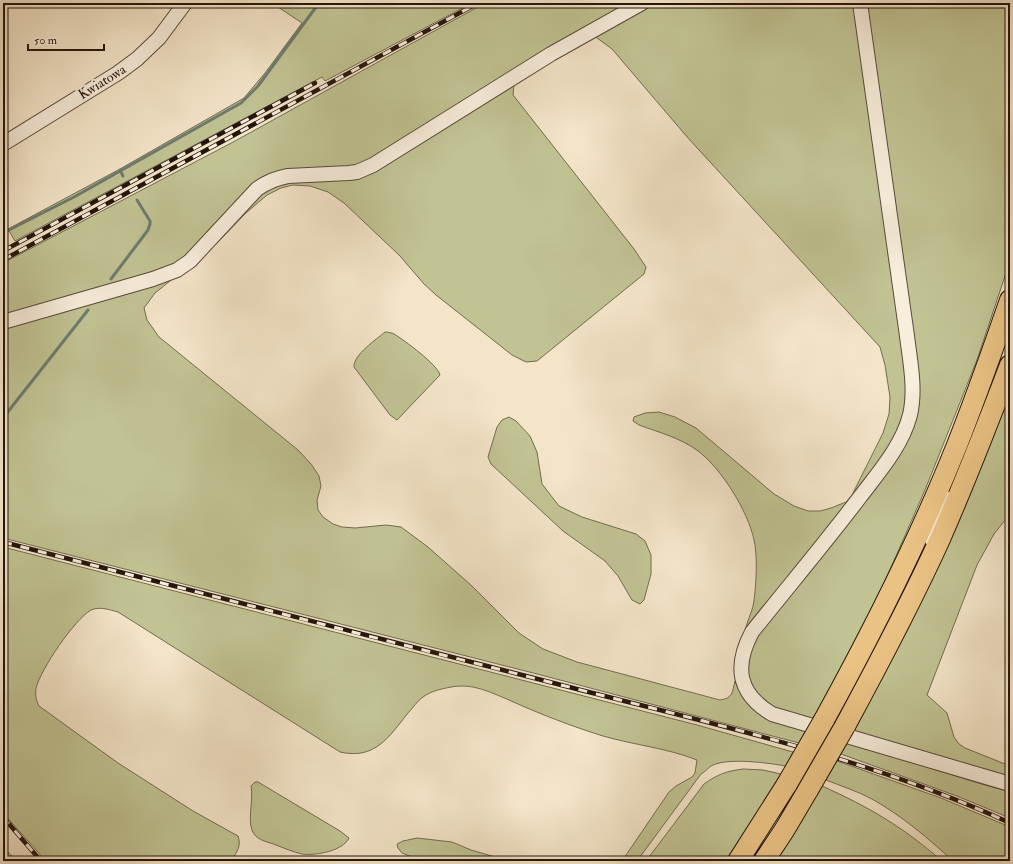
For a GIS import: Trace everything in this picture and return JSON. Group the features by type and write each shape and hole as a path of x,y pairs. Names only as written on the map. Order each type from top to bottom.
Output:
{"highway":[{"path":"738,861 787,784 864,648 903,566 956,446 1010,300"},
{"path":"764,861 785,829 844,726 875,670 922,577 976,454 1010,364"}],"street":[{"name":"Kwiatowa","path":"3,144 118,73 137,59 159,38 185,3"},
{"path":"3,322 153,279 177,270 190,261 257,189 265,183 288,176 357,172 373,165 551,54 642,3"},
{"path":"860,3 906,336 912,387 912,404 904,432 891,455 842,520 752,632 745,646 740,670 750,696 760,707 772,714 1010,784"},
{"path":"922,577 956,446"},
{"path":"903,566 976,454"}],"green space":[{"path":"272,3 472,3 325,81 322,77 15,241 8,229 120,169 244,98 265,73 302,23"},
{"path":"485,3 856,3 908,377 905,413 885,456 747,631 746,627 754,601 756,554 751,529 740,504 716,468 698,451 677,439 639,425 633,421 634,417 645,413 659,412 675,417 696,428 774,494 794,506 808,511 820,511 846,502 852,495 883,433 889,414 890,397 885,365 880,347 688,138 612,49 593,35 514,85 513,95 634,249 646,267 644,274 537,361 526,362 512,355 436,295 424,284 400,256 344,203 328,192 310,186 293,185 281,188 267,195 246,213 215,245 155,293 144,308 147,320 159,337 298,450 311,464 319,476 321,486 317,500 318,510 323,517 333,524 342,527 355,528 386,525 401,527 428,547 472,586 519,633 543,649 577,662 720,700 730,696 735,681 741,694 754,711 772,720 806,730 799,743 541,675 3,538 3,263 235,141"},
{"path":"864,3 1010,3 1010,261 977,360 925,490 870,615 811,722 775,709 760,698 749,681 747,662 755,638 911,428"},
{"path":"385,332 394,334 412,347 433,365 440,375 397,420 390,415 354,367 357,357 361,352"},
{"path":"1010,393 1010,514 994,534 977,565 927,695 947,713 954,737 959,744 965,748 1010,766 1010,779 853,733 908,629 966,504"},
{"path":"509,417 516,421 530,436 537,452 542,484 559,506 582,517 636,534 645,541 651,555 651,574 644,600 640,604 632,600 618,576 605,561 563,531 491,464 488,457 497,427 502,420"},
{"path":"3,547 697,725 793,752 786,766 759,762 737,761 718,763 711,766 701,774 637,861 622,861 669,792 676,786 692,777 695,773 697,760 674,752 603,736 556,720 488,691 466,686 440,689 423,697 387,738 372,750 352,754 340,752 118,612 98,608 91,610 84,615 67,634 44,669 36,688 36,697 39,706 118,763 193,811 238,836 239,846 231,861 46,861 3,813"},
{"path":"848,742 1010,792 1010,818 957,796 841,754"},
{"path":"837,761 941,798 1010,827 1010,856 1001,861 953,861 894,813 872,799 826,780"},
{"path":"743,769 763,770 781,774 768,798 726,861 646,861 704,784 723,774"},
{"path":"255,782 258,782 340,831 349,838 346,843 328,852 302,854 259,838 254,834 250,818 252,798 251,786"},
{"path":"822,786 885,819 928,849 942,861 776,861"},
{"path":"417,838 452,842 471,850 509,861 422,861 402,853 398,848 397,844"},
{"path":"3,846 16,861 3,861"}],"waterway":[{"path":"3,233 74,197 241,103 258,86 319,3"},
{"path":"120,170 123,176"},
{"path":"111,279 148,230 150,224 150,221 137,200"},
{"path":"3,418 88,310"}],"railway":[{"path":"3,260 478,3"},
{"path":"3,251 315,83"},
{"path":"3,542 684,716 795,746 904,780 957,800 1010,823"},
{"path":"3,817 41,861"}]}
